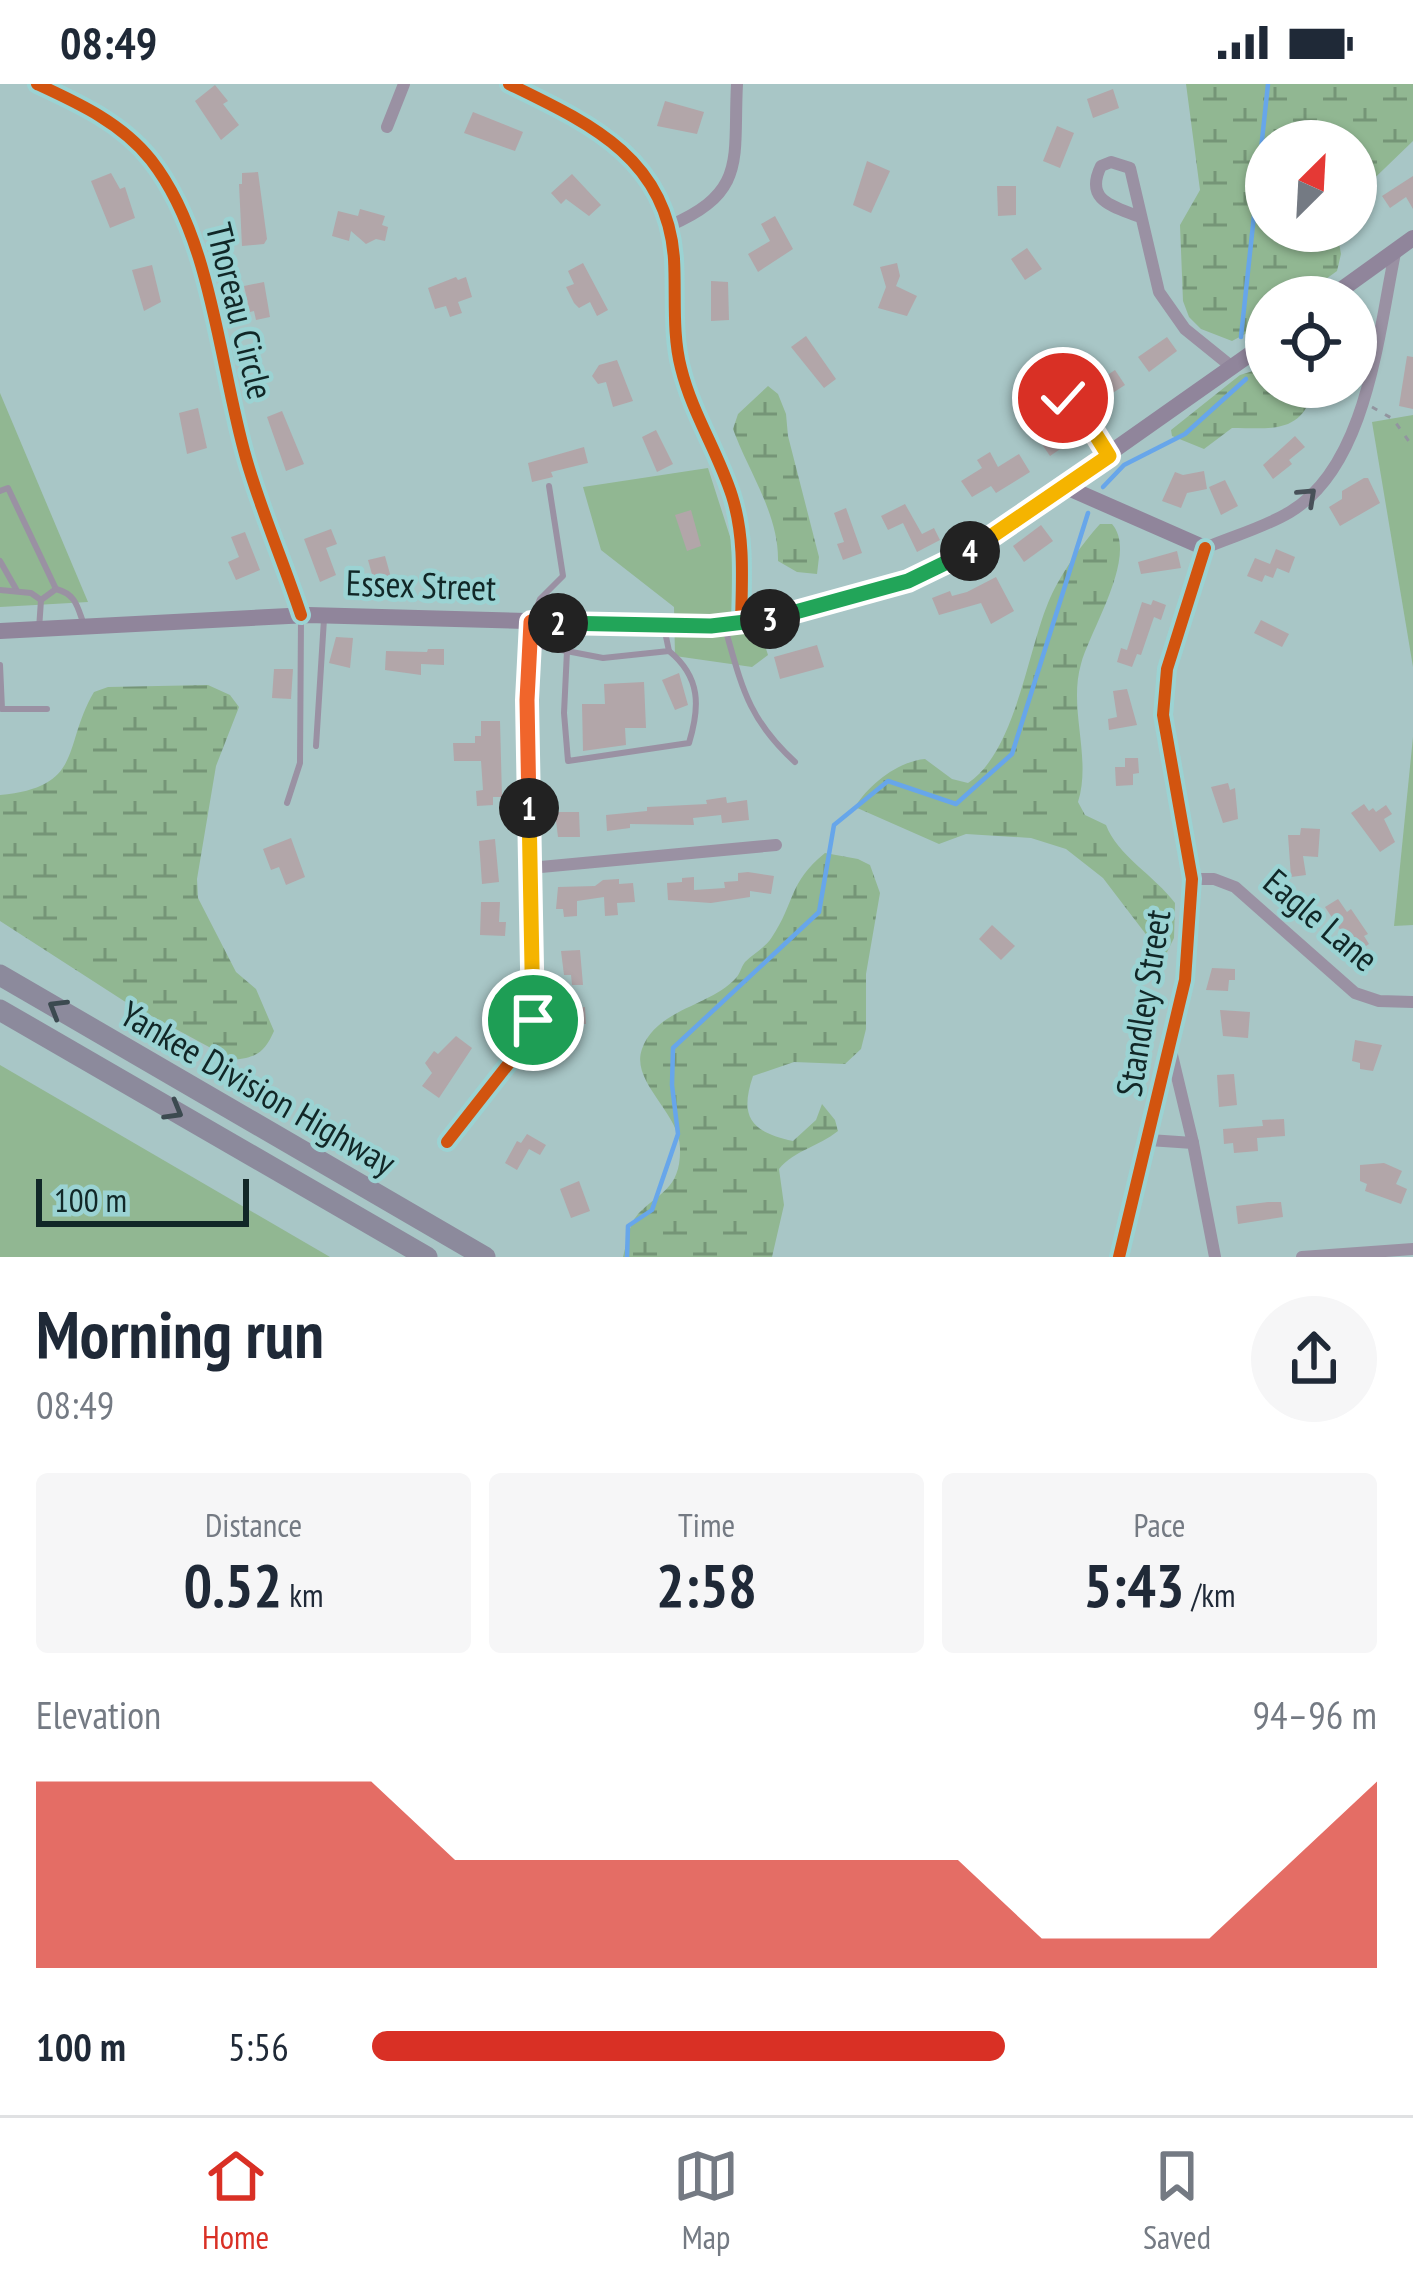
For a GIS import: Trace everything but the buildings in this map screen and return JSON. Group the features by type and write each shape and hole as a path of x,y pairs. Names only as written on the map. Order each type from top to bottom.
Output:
{"highway":[{"name":"Yankee Division Highway","path":"0,974 484,1257"},
{"name":"Yankee Division Highway","path":"0,1010 427,1257"}],"main road":[{"path":"1362,276 1413,238"},
{"name":"Essex Street","path":"0,631 301,616 664,626 732,624 812,610 908,581 972,550 1245,358"},
{"path":"1066,487 1204,548"},
{"name":"Standley Street","path":"1119,1257 1185,980 1192,879 1162,715 1171,652 1204,548"}],"street":[{"name":"Thoreau Circle","path":"37,84 127,135 149,157 184,214 247,462 301,616"},
{"path":"387,127 404,84"},
{"path":"508,84 581,121 622,150 649,180 669,226 680,364 722,469 739,528 732,624"},
{"path":"669,226 716,202 730,178 737,84"},
{"path":"1140,217 1096,195 1094,185 1101,166 1111,163 1130,168 1152,271 1168,308 1207,350 1232,368"},
{"path":"1377,336 1395,254"},
{"path":"1204,548 1294,510 1314,493 1347,448 1360,408"},
{"path":"447,1142 517,1053 533,1020 527,700 531,622"},
{"path":"530,868 776,845"},
{"name":"Eagle Lane","path":"1192,879 1214,879 1245,894 1355,993 1378,1001 1413,1002"},
{"path":"1171,1051 1215,1257"},
{"path":"1149,1140 1192,1144"},
{"path":"1302,1257 1413,1250"}],"lane":[{"path":"1030,367 1049,392 1078,406 1109,456"},
{"path":"531,622 540,599 563,576 549,486"},
{"path":"4,489 56,589 76,601 84,626"},
{"path":"0,561 17,591"},
{"path":"39,629 41,600 56,589"},
{"path":"0,590 31,593 41,600"},
{"path":"286,803 300,763 301,616"},
{"path":"316,746 324,616"},
{"path":"732,624 753,713 767,737 795,762"},
{"path":"567,651 568,761 689,743 698,713 696,694 682,662 668,651 664,626"},
{"path":"530,644 603,658 668,651"},
{"path":"0,665 1,709 46,709"}],"path":[{"path":"1376,408 1393,419 1413,447"}],"green space":[{"path":"1186,84 1413,84 1413,141 1377,176 1377,120 1245,120 1245,252 1341,254 1337,271 1330,276 1245,276 1245,334 1232,341 1201,329 1189,317 1183,301 1180,225 1200,190"},
{"path":"1245,373 1245,408 1306,408 1284,426 1232,428 1204,449 1172,436 1171,430"},
{"path":"768,386 778,394 786,414 819,557 817,574 797,572 778,561 774,526 733,429 738,414"},
{"path":"0,393 88,602 0,607"},
{"path":"1413,415 1413,667 1372,422"},
{"path":"708,468 768,655 752,667 675,656 674,607 601,550 583,487"},
{"path":"1100,524 1112,524 1120,554 1078,681 1083,768 1078,802 1085,815 1106,825 1119,846 1175,903 1174,938 1164,958 1103,878 1066,849 1031,838 966,834 939,844 855,807 868,790 905,764 925,759 952,779 968,783 984,768 1008,726 1053,593"},
{"path":"208,685 230,695 239,707 216,766 198,898 236,972 256,989 274,1031 259,1053 233,1060 124,1001 0,921 0,795 46,783 59,773 94,692 108,687"},
{"path":"1413,737 1413,925 1394,926"},
{"path":"825,853 870,865 880,893 866,974 866,1029 861,1049 845,1064 794,1062 753,1076 747,1102 752,1121 779,1137 793,1141 816,1120 822,1104 838,1131 779,1169 784,1205 772,1257 623,1257 635,1218 673,1181 679,1162 678,1135 643,1073 642,1049 659,1025 736,978 745,962 772,937 798,884"},
{"path":"0,1065 330,1257 0,1257"}],"waterway":[{"path":"1241,337 1268,84"},
{"path":"1103,487 1124,465 1185,434 1245,380"},
{"path":"627,1257 628,1226 652,1210 678,1134 673,1048 819,912 834,825 888,781 956,804 1012,754 1088,513"}],"cycle path":[{"path":"37,84 127,135 171,191 201,264 246,458 301,615"},
{"path":"509,84 595,130 640,170 657,195 674,259 681,368 736,511 742,559 741,622"},
{"path":"1119,1257 1185,980 1192,879 1163,715 1167,669 1205,548"},
{"path":"447,1142 517,1053 533,1020 527,700 531,622"}],"route":[{"path":"533,1020 527,700 531,622 711,626 812,610 908,581 998,535 1109,456 1078,406 1063,398"}]}
